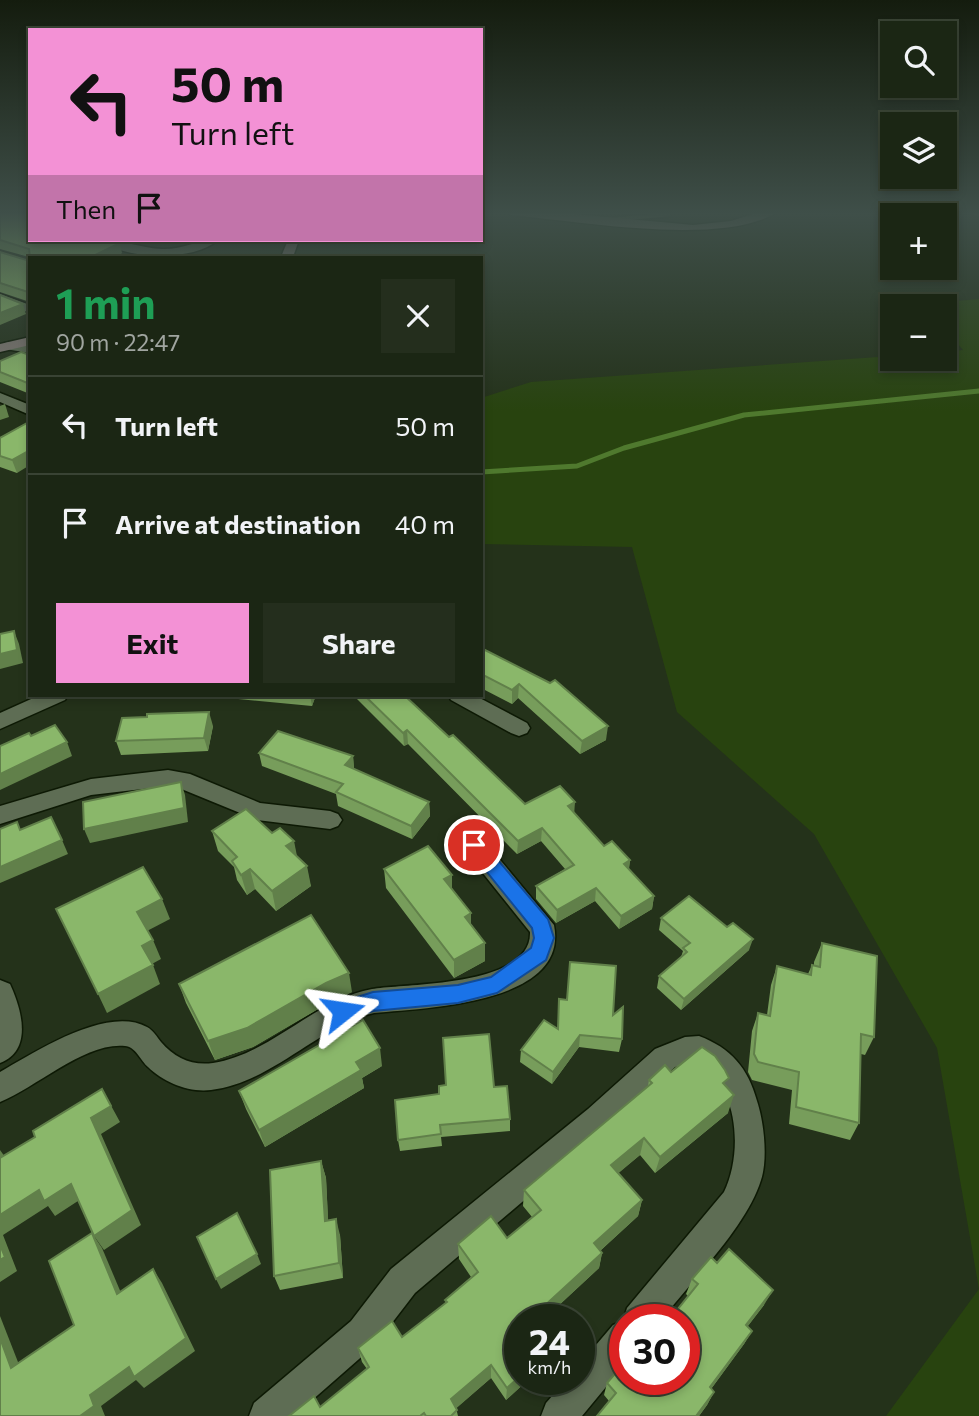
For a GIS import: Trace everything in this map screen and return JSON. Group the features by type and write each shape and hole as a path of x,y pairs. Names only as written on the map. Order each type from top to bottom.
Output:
{"street":[{"path":"0,299 28,308"},
{"path":"5,347 28,341"},
{"path":"5,347 28,349"},
{"path":"0,397 28,410"},
{"path":"0,722 54,697"},
{"path":"462,697 519,728"},
{"path":"0,815 91,787 168,778 182,780 257,811 330,820"},
{"path":"0,1088 79,1046 121,1032 138,1036 176,1072 211,1077 239,1069 343,1011 360,1005 458,994 497,984 539,954 544,938 541,925 474,845"},
{"path":"0,992 9,1016 10,1032 0,1050"},
{"path":"267,1416 363,1333 403,1281 598,1118 665,1058 685,1050 699,1049 718,1059 733,1077 746,1105 749,1123 747,1178 735,1203 652,1304"},
{"path":"559,1416 609,1356"}],"green space":[{"path":"979,299 979,1289 937,1048 814,834 677,712 632,547 483,544 483,397 531,382 880,357 880,371 957,371 957,351 963,350 957,343 957,301"},
{"path":"979,1289 979,1416 886,1416"}],"building":[{"path":"0,278 28,278 28,292 0,283"},
{"path":"0,295 23,304 0,313"},
{"path":"21,352 28,354 28,383 0,372 0,361"},
{"path":"28,423 28,451 12,460 0,456 0,438"},
{"path":"14,631 17,650 0,654 0,634"},
{"path":"483,649 550,683 555,680 608,726 582,741 519,684 512,690 483,675"},
{"path":"366,697 406,697 449,737 453,735 525,804 560,786 575,802 568,806 604,846 612,841 630,860 624,864 654,896 621,916 596,888 557,910 536,886 574,865 542,828 518,841 407,730 403,733"},
{"path":"209,712 204,738 116,741 122,718 147,717 147,714"},
{"path":"55,725 67,742 0,774 0,746"},
{"path":"278,731 353,756 345,765 429,802 411,826 336,792 343,784 259,753"},
{"path":"181,782 184,808 84,829 83,802"},
{"path":"246,809 272,833 280,828 294,841 286,846 307,866 272,891 250,869 241,875 232,861 237,857 212,831"},
{"path":"51,817 62,840 0,867 0,829 17,822 20,830"},
{"path":"428,846 452,875 444,879 471,913 465,917 485,943 454,960 384,869"},
{"path":"143,867 162,899 137,912 153,940 142,946 153,965 98,994 56,909"},
{"path":"689,896 727,927 733,923 753,939 684,999 659,976 687,952 683,948 690,943 661,918"},
{"path":"311,915 349,973 326,983 247,1028 208,1041 179,984"},
{"path":"822,943 877,956 874,1037 861,1034 859,1123 796,1107 799,1072 758,1062 754,1054 758,1013 770,1016 777,966 811,975 812,965 820,967"},
{"path":"570,962 616,966 613,1015 623,1007 622,1039 580,1035 553,1072 521,1050 544,1020 558,1029 559,999 567,1000"},
{"path":"363,1020 380,1048 356,1062 361,1070 259,1130 239,1091"},
{"path":"489,1034 494,1087 507,1086 510,1119 440,1125 441,1134 398,1140 395,1100 439,1094 439,1086 446,1085 443,1038"},
{"path":"702,1047 715,1056 725,1070 729,1078 723,1083 734,1095 660,1157 644,1138 611,1165 642,1200 594,1243 602,1253 546,1304 504,1304 504,1384 491,1365 451,1399 457,1410 451,1416 426,1416 424,1413 420,1416 289,1416 314,1396 320,1407 369,1367 358,1348 392,1321 402,1337 447,1302 445,1300 478,1272 458,1244 491,1216 507,1238 541,1210 524,1190 652,1083 649,1080 665,1065 671,1072"},
{"path":"102,1089 111,1106 91,1118 132,1210 94,1236 71,1184 44,1201 39,1190 0,1215 0,1158 35,1137 33,1131"},
{"path":"321,1161 325,1221 336,1219 339,1263 274,1276 270,1170"},
{"path":"237,1213 257,1254 216,1279 197,1237"},
{"path":"92,1233 117,1294 153,1269 186,1338 134,1377 129,1367 90,1395 94,1406 80,1416 0,1416 0,1338 11,1368 74,1325 49,1261"},
{"path":"0,1245 5,1257 0,1260"},
{"path":"729,1249 773,1290 746,1325 752,1331 710,1387 714,1392 696,1416 597,1416 614,1395 700,1395 700,1304 682,1304 698,1284 692,1279 711,1257 717,1263"}],"waterway":[{"path":"483,472 577,466 624,448 744,415 979,391"}],"route":[{"path":"343,1011 373,1002 458,994 497,984 539,954 544,938 541,925 474,845"}]}
